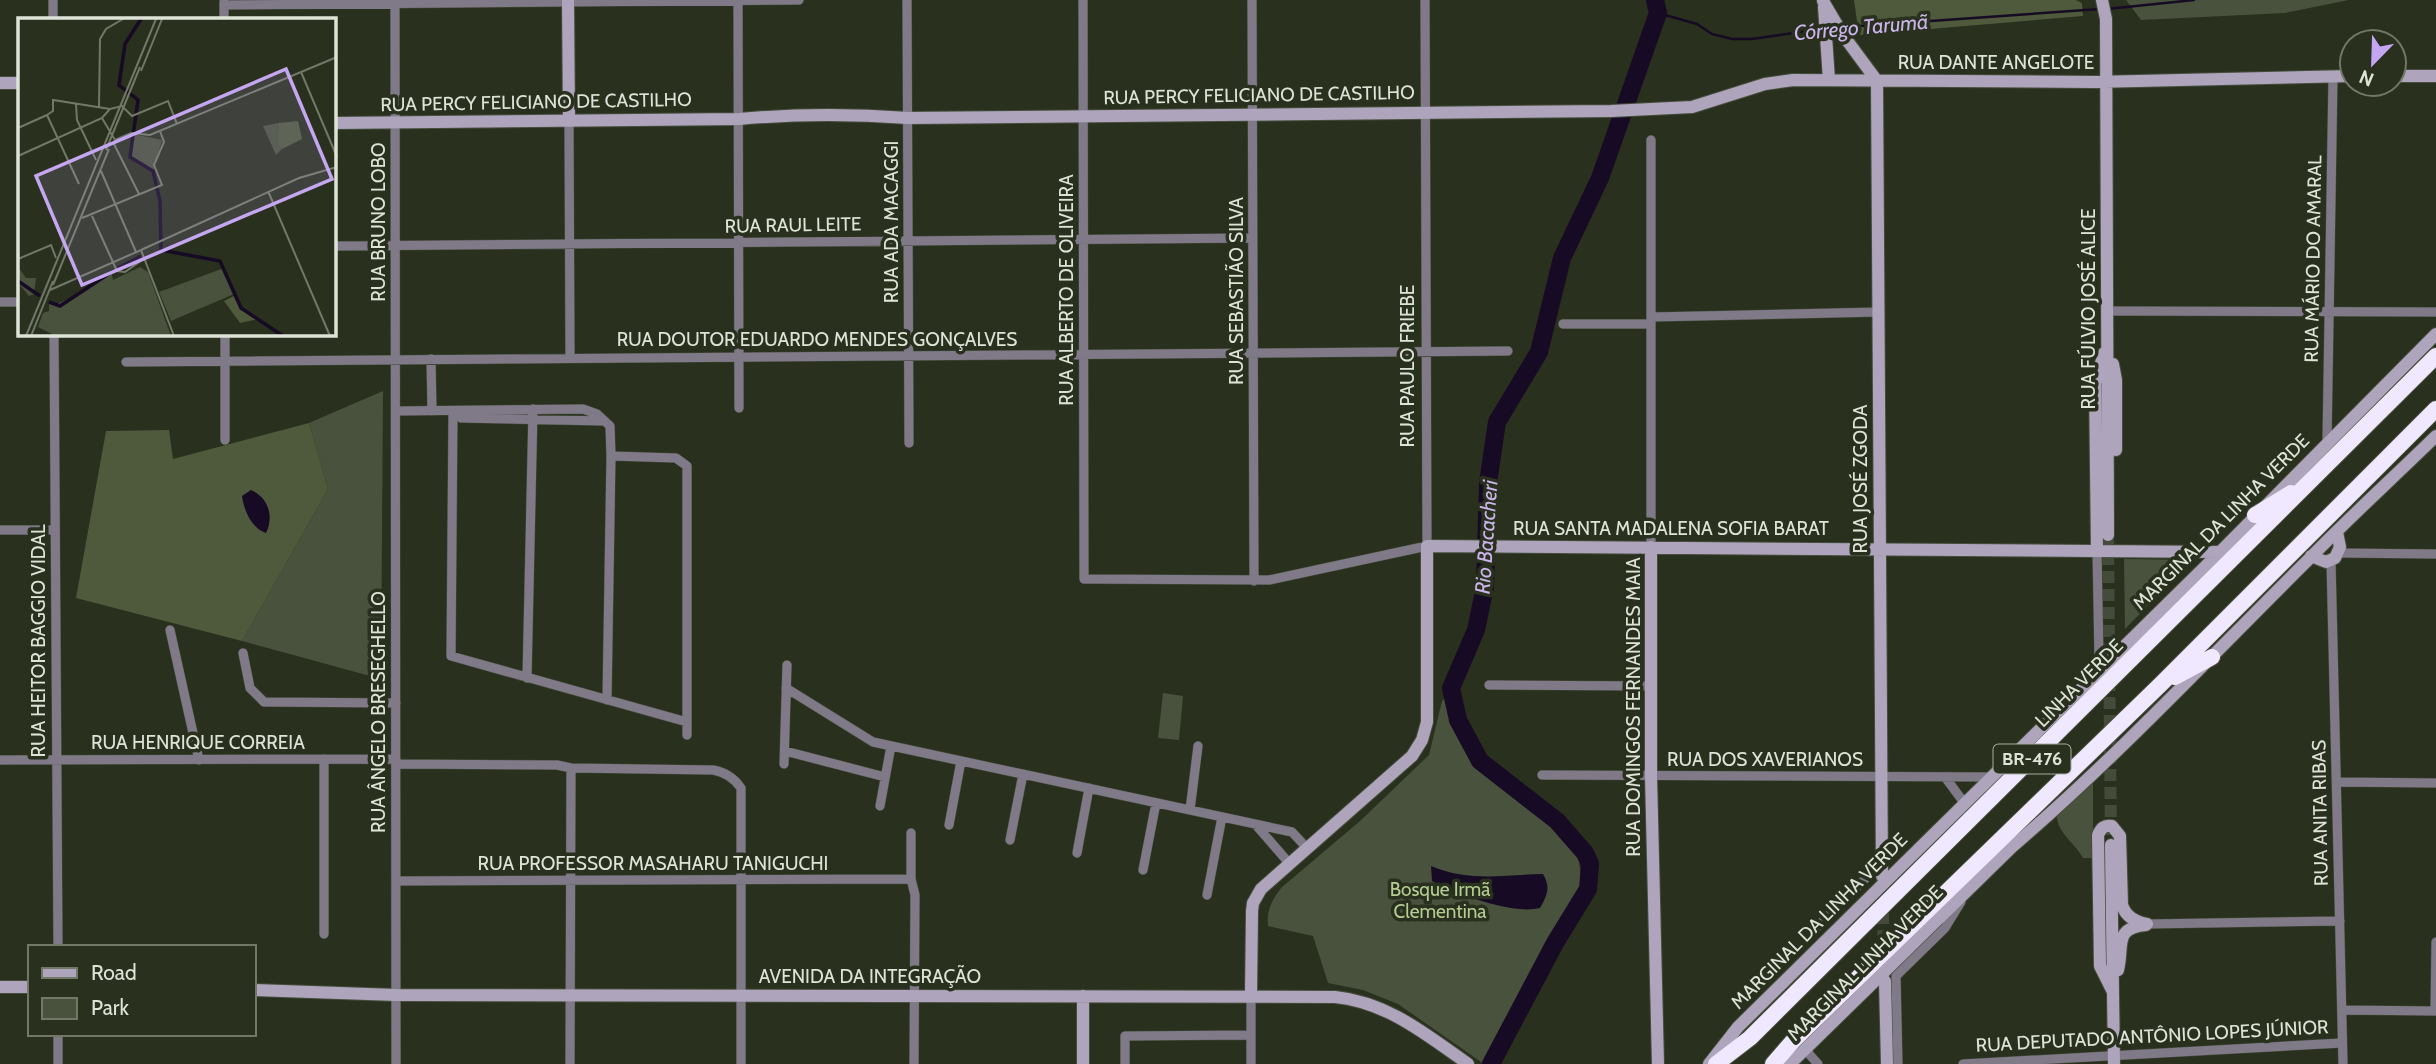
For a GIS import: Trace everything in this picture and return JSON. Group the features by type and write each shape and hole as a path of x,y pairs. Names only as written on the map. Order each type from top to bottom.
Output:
{"highway":[{"name":"LINHA VERDE","path":"1716,1064 1750,1038 2436,356"},
{"name":"BR-476","path":"1773,1064 2160,685 2436,409"},
{"path":"2255,515 2314,479"},
{"path":"2160,685 2212,657"}],"main road":[{"path":"568,1 569,121"},
{"path":"1823,1 1829,18 1877,81"},
{"name":"RUA FÚLVIO JOSÉ ALICE","path":"2107,1 2108,535"},
{"path":"1829,18 1826,37 1829,80"},
{"name":"RUA DANTE ANGELOTE","path":"1644,110 1692,107 1779,81 2106,82 2338,76"},
{"path":"2408,76 2436,76"},
{"name":"RUA JOSÉ ZGODA","path":"1877,81 1882,876"},
{"path":"0,83 18,83"},
{"name":"RUA PERCY FELICIANO DE CASTILHO","path":"336,123 739,120 778,124 872,123 908,118 1644,110"},
{"name":"MARGINAL DA LINHA VERDE","path":"1709,1064 1738,1027 2220,552 2436,334"},
{"path":"2097,551 2095,383 2107,347"},
{"path":"2107,347 2116,380 2117,551"},
{"path":"1967,889 2048,816 2436,436"},
{"path":"2311,556 2320,562 2335,557 2340,547 2336,531"},
{"name":"RUA SANTA MADALENA SOFIA BARAT","path":"1427,546 2220,552"},
{"name":"RUA PAULO FRIEBE","path":"1307,848 1412,756 1425,732 1427,546"},
{"name":"RUA DOMINGOS FERNANDES MAIA","path":"1651,547 1651,776 1658,1064"},
{"path":"2112,990 2100,965 2098,835 2106,825 2112,826 2120,836 2124,911 2134,920 2147,925"},
{"path":"2111,845 2114,1060"},
{"path":"1251,996 1253,904 1267,882 1307,848"},
{"name":"MARGINAL LINHA VERDE","path":"1790,1064 1967,889"},
{"path":"2112,990 2120,962 2122,937 2127,929 2147,925"},
{"path":"1885,981 1887,1064"},
{"path":"0,987 28,987"},
{"name":"AVENIDA DA INTEGRAÇÃO","path":"256,990 396,995 1335,996 1362,1001 1402,1019 1468,1064"},
{"path":"1083,996 1083,1064"}],"street":[{"path":"53,0 53,18"},
{"path":"738,0 739,408"},
{"path":"224,2 799,0"},
{"name":"RUA ADA MACAGGI","path":"907,0 909,443"},
{"name":"RUA ALBERTO DE OLIVEIRA","path":"1083,0 1084,579"},
{"name":"RUA SEBASTIÃO SILVA","path":"1252,0 1254,581"},
{"name":"RUA PAULO FRIEBE","path":"1424,0 1427,546"},
{"name":"RUA BRUNO LOBO","path":"395,2 395,360"},
{"name":"RUA MÁRIO DO AMARAL","path":"2327,442 2333,76"},
{"path":"569,121 570,358"},
{"name":"RUA DOMINGOS FERNANDES MAIA","path":"1651,140 1651,547"},
{"name":"RUA RAUL LEITE","path":"336,246 1253,238"},
{"path":"0,302 18,302"},
{"path":"2107,311 2436,312"},
{"path":"1563,324 1878,312"},
{"name":"RUA HEITOR BAGGIO VIDAL","path":"54,336 58,945"},
{"path":"225,336 225,440"},
{"name":"RUA DOUTOR EDUARDO MENDES GONÇALVES","path":"126,362 1508,351"},
{"path":"431,359 432,411"},
{"name":"RUA ÂNGELO BRESEGHELLO","path":"395,360 396,1064"},
{"path":"396,411 453,411 461,418 533,414 606,421 611,431 607,700"},
{"path":"453,411 450,652 456,659 687,722"},
{"path":"527,678 533,414"},
{"path":"611,456 676,458 687,467 687,735"},
{"path":"0,530 55,530"},
{"name":"RUA SANTA MADALENA SOFIA BARAT","path":"1084,579 1254,581 1283,578 1427,546"},
{"path":"2097,551 2099,658"},
{"path":"2335,557 2436,554"},
{"name":"RUA ANITA RIBAS","path":"2335,557 2343,1064"},
{"path":"170,630 198,760"},
{"path":"243,653 250,688 264,702 396,703"},
{"path":"785,764 786,665"},
{"path":"1489,685 1651,685"},
{"path":"786,688 873,742 1292,832 1307,848"},
{"path":"880,806 891,746"},
{"path":"1190,810 1198,746"},
{"path":"785,751 885,777"},
{"path":"324,759 324,934"},
{"name":"RUA HENRIQUE CORREIA","path":"0,760 324,759 713,770 730,776 741,788 741,880"},
{"path":"949,825 961,761"},
{"path":"570,1064 571,768"},
{"path":"1010,841 1023,774"},
{"name":"RUA DOS XAVERIANOS","path":"1542,775 1992,776"},
{"path":"1945,777 1965,804"},
{"path":"2337,782 2436,783"},
{"path":"1077,853 1089,788"},
{"path":"1143,870 1156,803"},
{"path":"1207,895 1222,817"},
{"path":"1255,824 1289,863"},
{"path":"911,834 911,879 915,895 914,1064"},
{"path":"1814,930 1881,863"},
{"name":"RUA PROFESSOR MASAHARU TANIGUCHI","path":"396,881 911,879"},
{"path":"741,880 741,1064"},
{"path":"1898,1064 1896,976 1945,928 1967,889"},
{"path":"2147,925 2340,921"},
{"path":"2342,1010 2436,1011 2436,942"},
{"path":"1251,996 1251,1064"},
{"path":"1125,1064 1125,1036 1251,1035"},
{"path":"58,1036 58,1064"},
{"name":"RUA DEPUTADO ANTÔNIO LOPES JÚNIOR","path":"1963,1064 2114,1060 2343,1043"},
{"path":"1807,1047 1812,1059 1818,1064"}],"green space":[{"path":"1854,0 2076,0 2082,3 2083,16 1859,35"},
{"path":"2126,0 2349,0 2285,13 2141,20"},
{"path":"383,391 381,679 242,641 328,489 309,423"},
{"path":"309,423 328,489 242,641 76,598 106,431 169,430 173,459"},
{"path":"2124,559 2192,560 2125,629"},
{"path":"1163,693 1183,696 1179,740 1158,738"},
{"name":"Bosque Irmã Clementina","path":"1451,693 1457,720 1480,762 1550,823 1578,855 1582,883 1546,941 1484,1064 1398,1004 1363,990 1328,983 1313,936 1268,926 1270,906 1281,888 1360,821 1429,755 1442,701"},
{"path":"2093,778 2093,858 2083,858 2063,832 2057,815"}],"shaded area":[{"path":"251,490 262,498 268,508 270,521 266,533 252,523 244,507 242,496"},
{"path":"1431,866 1472,876 1543,874 1547,883 1545,899 1540,908 1515,909 1500,906 1432,881"}],"waterway":[{"name":"Rio Bacacheri","path":"1491,1064 1555,943 1588,889 1590,864 1585,853 1557,821 1480,761 1458,720 1451,688 1476,630 1485,587 1488,483 1497,422 1539,352 1562,258 1600,178 1658,13 1655,0"},
{"name":"Córrego Tarumã","path":"2107,9 2194,0"},
{"name":"Córrego Tarumã","path":"1845,27 2100,9"},
{"name":"Córrego Tarumã","path":"1658,13 1697,24 1712,34 1732,39 1752,39 1821,29"}],"tunnel":[{"path":"2108,535 2111,845"},
{"path":"1882,876 1884,956"}]}
